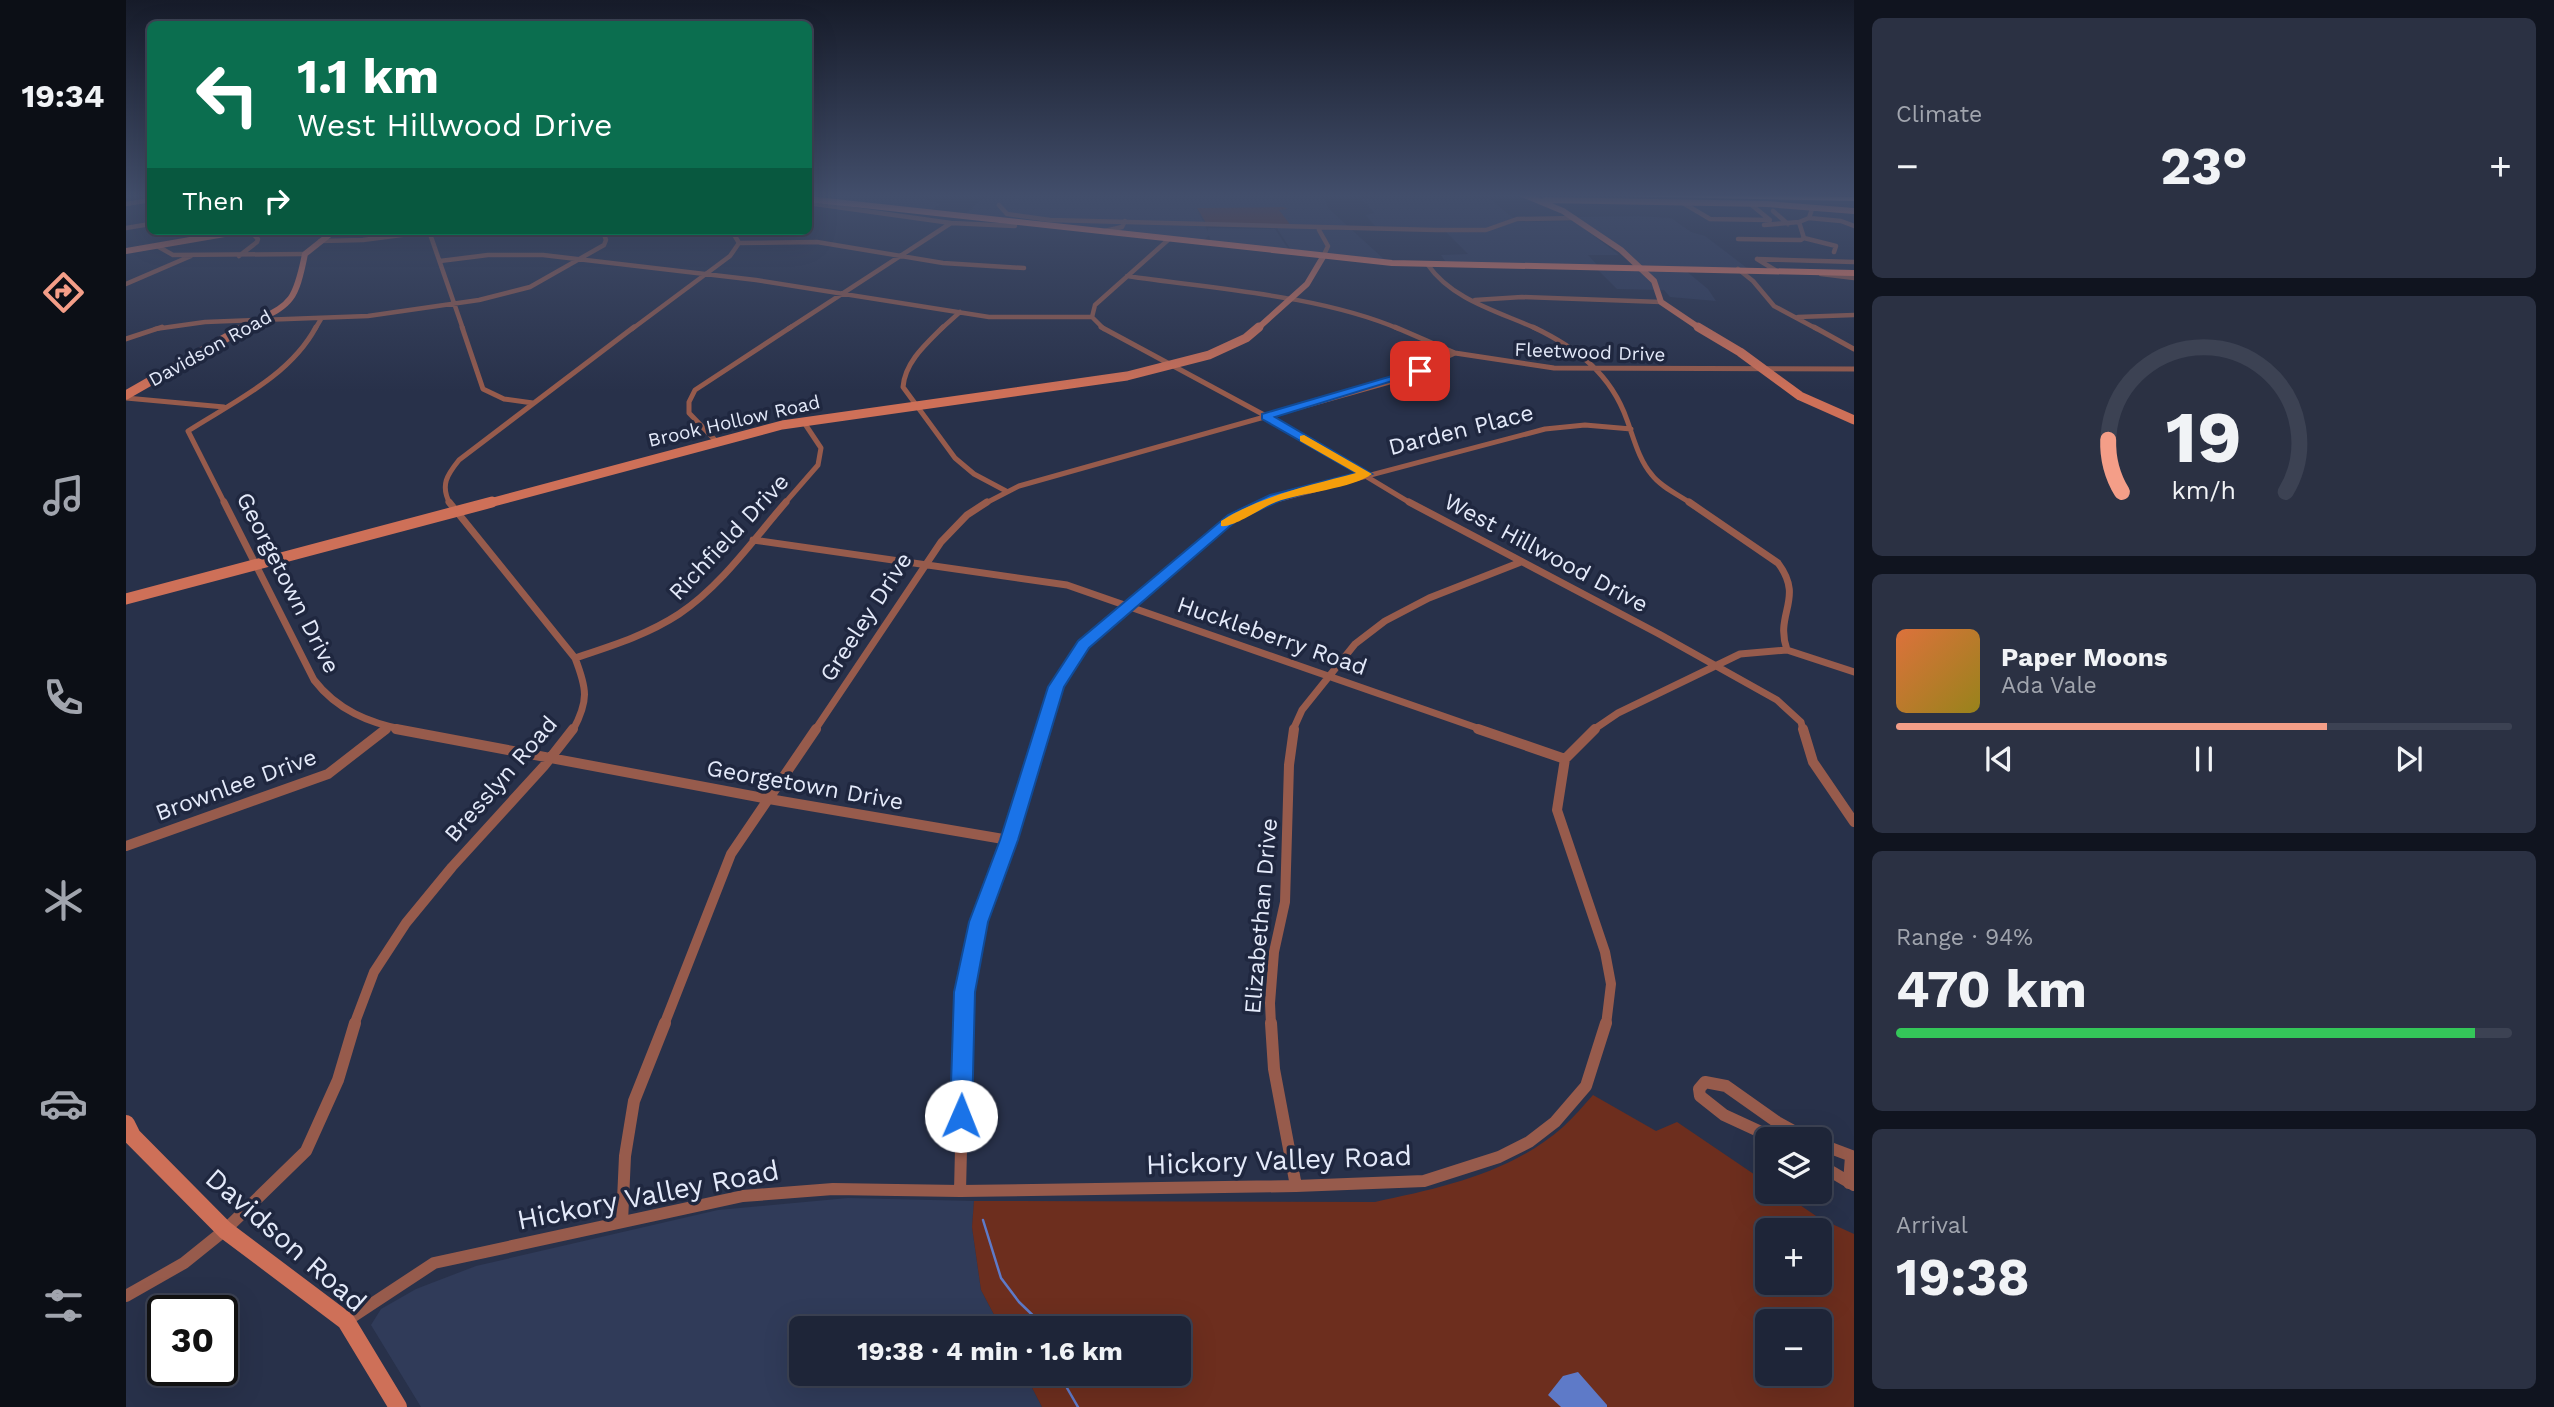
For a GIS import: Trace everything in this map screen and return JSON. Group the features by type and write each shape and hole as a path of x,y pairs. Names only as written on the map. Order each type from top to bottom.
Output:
{"main road":[{"path":"1358,260 1428,265 1738,269 1854,275"}],"street":[{"path":"126,284 185,260"},
{"name":"Davidson Road","path":"126,397 285,306 296,295 304,260"},
{"path":"453,260 440,261 483,389 504,399 533,402"},
{"path":"577,260 707,274 1004,318 1092,317 1095,305 1146,260"},
{"path":"126,339 134,335 202,322 321,319 454,303 521,290 580,260"},
{"name":"Bresslyn Road","path":"126,1296 184,1263 225,1230 306,1151 338,1080 355,1022 374,972 406,923 571,733 582,715 586,697 585,683 575,658 454,511 444,488 445,478 451,468 533,402 725,260"},
{"path":"716,441 689,413 689,402 695,390 892,260"},
{"path":"925,260 1024,268"},
{"name":"Brook Hollow Road","path":"126,599 716,441 803,421 1127,376 1209,355 1238,343 1292,300 1307,284 1321,260"},
{"path":"1631,260 1654,281 1661,302 1679,316 1740,352 1800,396 1854,420"},
{"path":"1758,260 1775,270"},
{"path":"1778,260 1854,262"},
{"path":"1428,265 1438,280 1473,301 1564,344 1596,368 1610,384 1632,429 1645,466 1653,477 1778,562 1787,573 1793,593 1781,631 1787,650"},
{"path":"1738,269 1753,281 1768,301 1854,349"},
{"name":"Fleetwood Drive","path":"1127,276 1356,312 1455,353 1514,364 1596,368 1854,369"},
{"path":"1473,301 1522,297 1661,302"},
{"path":"960,312 940,330 904,374 903,387 955,458 974,474 1006,491"},
{"path":"1794,317 1854,315"},
{"name":"West Hillwood Drive","path":"1092,317 1111,335 1266,416 1441,521 1716,665 1777,700 1801,722 1813,762 1854,822"},
{"name":"Georgetown Drive","path":"321,319 316,332 267,380 188,431 314,680 325,695 348,711 388,727 769,800 1009,840"},
{"path":"126,332 134,335"},
{"name":"Greeley Drive","path":"622,1222 625,1156 634,1101 731,854 908,592 924,563 959,520 1006,491 1403,377 1455,353"},
{"path":"126,397 225,407"},
{"name":"Richfield Drive","path":"575,658 642,636 678,618 711,588 818,466 821,448 803,421"},
{"name":"Darden Place","path":"960,1191 965,992 984,904 1009,840 1056,687 1083,644 1127,605 1162,580 1233,517 1275,498 1545,429 1585,425 1632,429"},
{"name":"Huckleberry Road","path":"753,540 1052,582 1127,605 1566,759"},
{"name":"Elizabethan Drive","path":"1297,1186 1274,1069 1270,1003 1271,974 1285,902 1289,765 1294,726 1302,710 1355,644 1385,621 1429,598 1521,562"},
{"path":"1566,759 1595,728 1618,713 1740,654 1787,650 1854,672"},
{"name":"Brownlee Drive","path":"126,845 328,774 388,727"},
{"name":"Hickory Valley Road","path":"346,1321 434,1264 743,1196 833,1189 960,1191 1297,1186 1424,1181 1499,1157 1529,1142 1555,1122 1586,1086 1603,1045 1611,984 1605,952 1557,810 1566,759"},
{"path":"1755,1129 1724,1115 1700,1096 1699,1089 1705,1082 1726,1086 1786,1127"},
{"name":"Davidson Road","path":"126,1124 132,1136 225,1230 346,1321 398,1407"},
{"path":"1832,1149 1852,1157 1851,1184 1832,1172"}],"shaded area":[{"path":"1444,260 1592,260 1599,267 1447,264"},
{"path":"1632,260 1736,260 1747,268 1643,268"},
{"path":"1598,270 1686,271 1708,289 1716,301 1670,297 1664,290 1617,289"},
{"path":"1593,1095 1656,1131 1677,1122 1755,1175 1755,1204 1799,1204 1819,1218 1755,1218 1755,1295 1832,1295 1832,1224 1854,1234 1854,1407 1042,1407 1031,1386 1191,1386 1191,1316 995,1316 981,1290 972,1227 974,1201 1375,1202 1450,1184 1498,1167 1543,1143"},
{"path":"848,1198 974,1201 972,1227 981,1290 995,1316 789,1316 789,1386 1031,1386 1042,1407 421,1407 371,1325 381,1309 416,1289 476,1266 718,1210"}],"water":[{"path":"1578,1372 1607,1407 1561,1407 1548,1395 1563,1376"}],"waterway":[{"path":"983,1220 1001,1278 1034,1316"},
{"path":"1066,1386 1078,1407"}],"slow traffic":[{"path":"1226,524 1233,517 1275,498 1366,474 1304,438"}],"route":[{"path":"961,1116 965,992 978,922 1009,840 1056,687 1069,664 1083,644 1127,605 1162,580 1233,517 1275,498 1366,474 1266,416 1420,371"}]}
